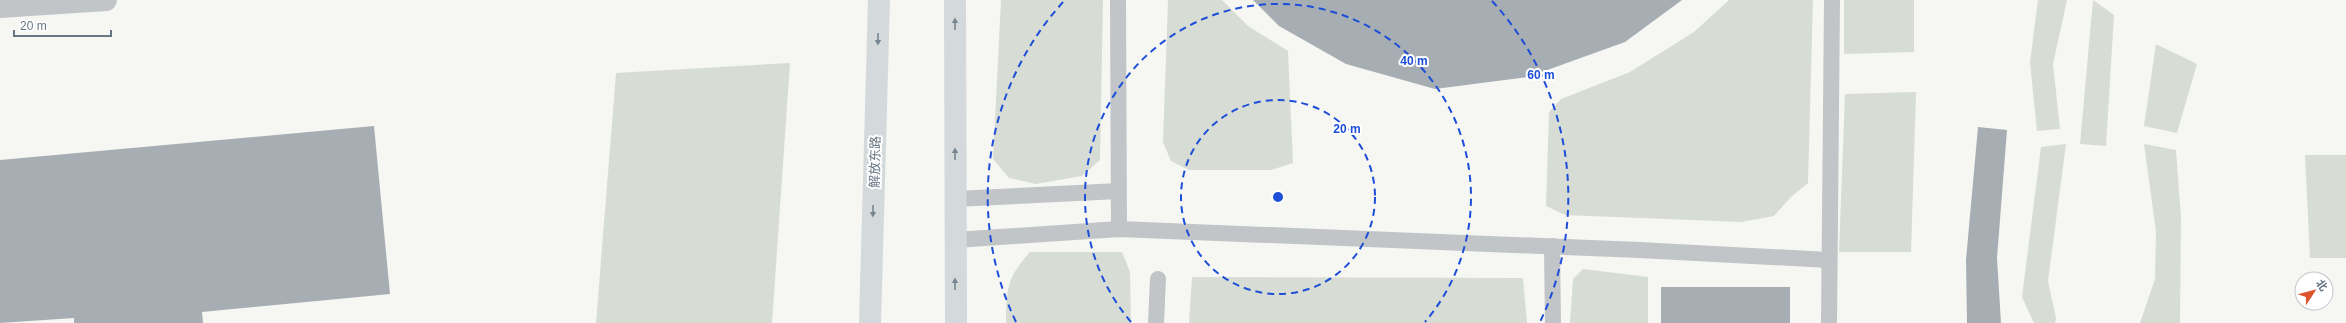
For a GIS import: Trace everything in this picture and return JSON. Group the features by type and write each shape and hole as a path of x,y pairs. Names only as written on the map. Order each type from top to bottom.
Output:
{"main road":[{"name":"解放东路","path":"870,323 879,0"},
{"path":"955,0 956,323"}],"street":[{"path":"0,7 106,0"}],"lane":[{"path":"1118,0 1119,229"},
{"path":"1829,323 1832,0"},
{"path":"955,199 1119,191"},
{"path":"955,240 1119,229 1552,246 1829,260"},
{"path":"1552,246 1552,323"},
{"path":"1156,323 1158,279"}],"shaded area":[{"path":"1001,0 1103,0 1100,160 1082,176 1036,184 1009,178 993,159"},
{"path":"1168,0 1222,0 1248,26 1288,51 1293,163 1271,170 1189,170 1171,161 1163,142"},
{"path":"1729,0 1813,0 1808,183 1791,197 1774,216 1741,222 1565,215 1546,206 1549,112 1561,99 1630,72 1694,32"},
{"path":"1844,0 1914,0 1914,52 1844,54"},
{"path":"2038,0 2067,0 2053,64 2060,129 2037,131 2030,62"},
{"path":"2093,0 2114,15 2106,146 2080,144"},
{"path":"2156,44 2197,64 2177,133 2144,126"},
{"path":"790,63 772,323 596,323 616,73"},
{"path":"1916,92 1911,252 1839,252 1845,94"},
{"path":"2066,144 2048,281 2056,318 2055,323 2034,323 2022,297 2041,147"},
{"path":"2144,144 2176,150 2181,218 2180,323 2140,323 2155,279 2156,231"},
{"path":"2305,155 2346,155 2346,258 2310,258"},
{"path":"1030,252 1122,252 1130,272 1131,323 1006,323 1009,284 1022,261"},
{"path":"1583,269 1648,277 1648,323 1570,323 1573,279"},
{"path":"1192,277 1523,278 1527,323 1189,323"}],"building":[{"path":"1253,0 1682,0 1625,42 1528,77 1435,89 1346,64 1279,26"},
{"path":"374,126 390,294 202,312 203,323 74,323 74,318 0,323 0,160"},
{"path":"1978,127 2007,130 1997,258 2001,323 1967,323 1966,260"},
{"path":"1661,287 1790,287 1790,323 1661,323"}]}
